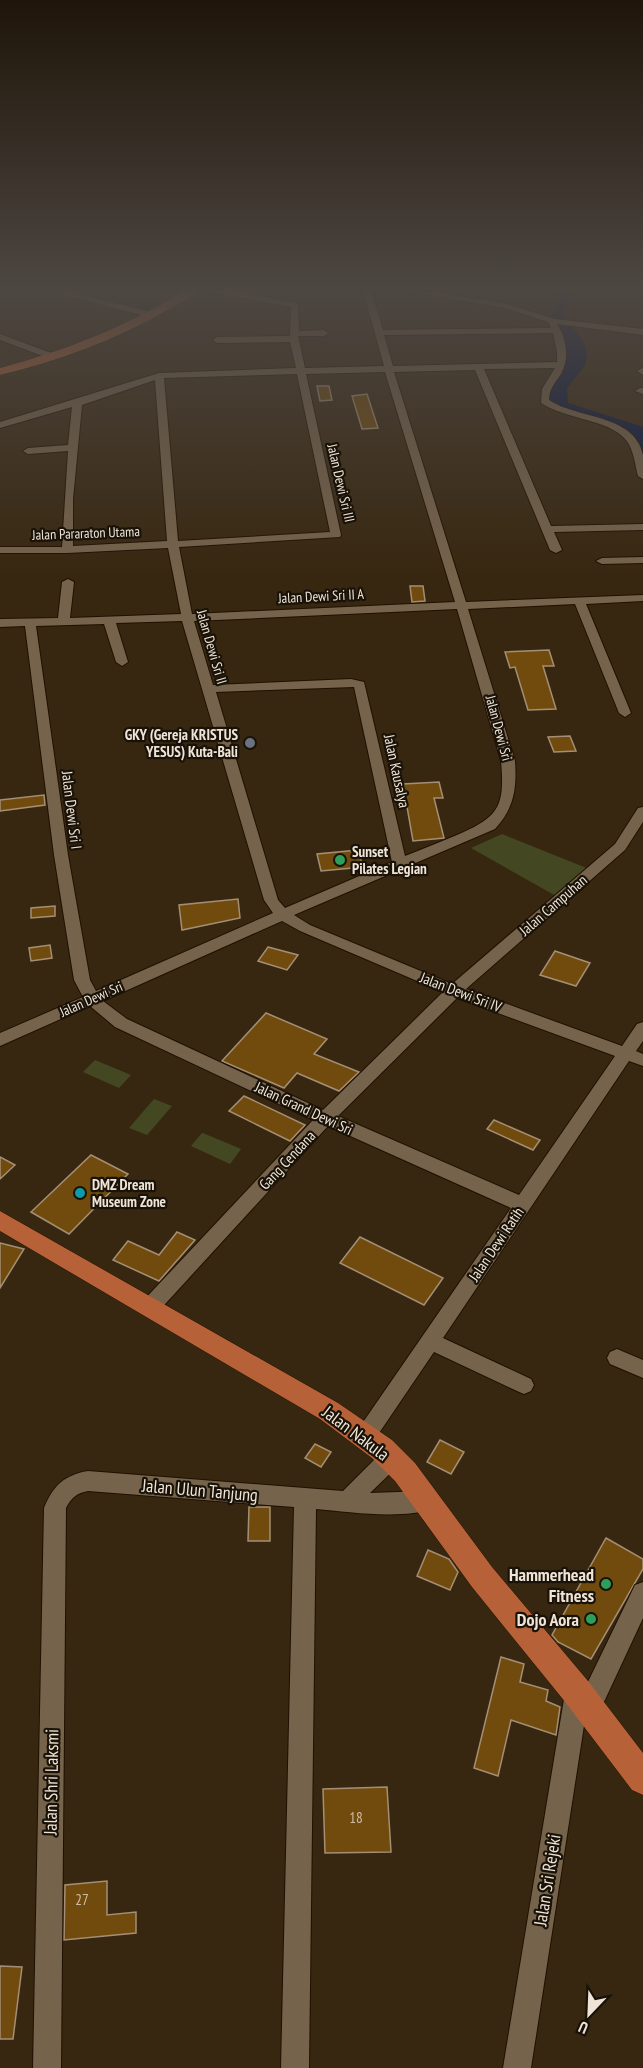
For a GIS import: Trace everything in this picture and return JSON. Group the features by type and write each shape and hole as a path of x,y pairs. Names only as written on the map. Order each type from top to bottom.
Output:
{"main road":[{"name":"Jalan Nakula","path":"0,1220 149,1308 254,1366 366,1435 392,1458 427,1501 482,1578 583,1700 643,1779"}],"street":[{"path":"0,425 136,384"},
{"name":"Jalan Dewi Sri II","path":"160,384 173,544 187,617 271,900 283,916"},
{"name":"Jalan Dewi Sri III","path":"173,544 336,535 304,384"},
{"name":"Jalan Dewi Sri","path":"0,1040 327,895 490,826 502,812 509,793 510,772 501,733 394,384"},
{"path":"484,384 556,550"},
{"path":"550,384 545,391 544,401 562,411 609,426 628,436 636,450 643,476"},
{"path":"67,550 68,499 77,403"},
{"path":"28,451 74,448"},
{"path":"547,529 643,527"},
{"name":"Jalan Pararaton Utama","path":"0,550 67,550 173,544"},
{"path":"602,561 643,560"},
{"path":"64,621 68,582"},
{"name":"Jalan Dewi Sri II A","path":"0,623 643,598"},
{"path":"579,600 625,713"},
{"path":"109,620 122,662"},
{"name":"Jalan Dewi Sri I","path":"30,622 61,855 82,980 93,999"},
{"name":"Jalan Kausalya","path":"208,689 351,682 360,685 400,865"},
{"name":"Jalan Campuhan","path":"454,991 613,853 625,841 643,811"},
{"name":"Jalan Dewi Sri IV","path":"283,916 305,928 454,991 635,1056"},
{"name":"Gang Cendana","path":"149,1308 325,1118 454,991"},
{"name":"Jalan Grand Dewi Sri","path":"93,999 121,1023 325,1118 523,1205"},
{"name":"Jalan Dewi Ratih","path":"366,1435 523,1205 635,1056 643,1028"},
{"path":"431,1341 525,1385"},
{"path":"617,1358 643,1369"},
{"path":"347,1502 392,1458"},
{"name":"Jalan Ulun Tanjung","path":"59,1497 76,1482 88,1481 347,1502 395,1504 427,1501"},
{"name":"Jalan Shri Laksmi","path":"47,2068 55,1508 59,1497"},
{"path":"295,2068 305,1499"},
{"name":"Jalan Sri Rejeki","path":"517,2068 583,1700 643,1593"}],"green space":[{"path":"502,834 589,869 556,896 471,848"},
{"path":"95,1060 131,1075 119,1088 83,1072"},
{"path":"154,1099 172,1106 147,1135 129,1128"},
{"path":"202,1133 241,1149 230,1164 191,1146"}],"water":[{"path":"552,384 571,384 567,389 568,403 643,427 643,465 630,434 546,403"}],"building":[{"path":"317,386 329,386 332,400 320,401"},
{"path":"367,394 378,428 362,429 352,396"},
{"path":"410,586 423,586 425,601 412,602"},
{"path":"549,650 554,666 543,666 556,709 528,710 515,667 510,668 505,652"},
{"path":"570,736 576,751 554,752 548,737"},
{"path":"439,782 443,798 434,798 444,838 413,841 403,784"},
{"path":"44,795 45,805 0,811 0,800"},
{"name":"Sunset Pilates Legian","path":"358,850 363,867 321,871 317,854"},
{"path":"238,899 240,918 182,930 179,905"},
{"path":"55,906 55,916 31,918 31,908"},
{"path":"50,945 52,958 31,961 29,948"},
{"path":"268,947 298,955 287,970 258,961"},
{"path":"555,951 590,963 576,986 540,975"},
{"path":"266,1013 327,1039 314,1054 359,1072 339,1091 297,1073 284,1088 222,1061"},
{"path":"244,1096 305,1125 290,1141 229,1111"},
{"path":"494,1120 540,1140 533,1150 487,1129"},
{"name":"DMZ Dream Museum Zone","path":"91,1155 128,1174 69,1234 31,1212"},
{"path":"0,1157 15,1165 0,1179"},
{"path":"177,1232 195,1240 159,1281 113,1260 128,1241 159,1255"},
{"path":"360,1237 443,1278 424,1305 340,1263"},
{"path":"0,1243 24,1249 0,1288"},
{"path":"440,1440 464,1452 451,1474 427,1462"},
{"path":"315,1444 331,1452 321,1467 305,1458"},
{"path":"249,1507 270,1507 270,1541 248,1541"},
{"path":"606,1538 643,1559 643,1569 591,1659 558,1642 552,1635"},
{"path":"428,1550 449,1559 458,1572 450,1590 417,1576"},
{"path":"501,1657 524,1664 520,1682 548,1690 546,1701 560,1707 556,1735 511,1720 498,1776 474,1768"},
{"path":"387,1787 391,1852 325,1853 323,1789"},
{"path":"107,1881 107,1915 136,1912 136,1933 64,1940 65,1885"},
{"path":"0,1966 22,1967 13,2039 0,2039"}],"place":[{"name":"GKY (Gereja KRISTUS YESUS) Kuta-Bali","path":"250,743"},
{"name":"Sunset Pilates Legian","path":"340,860"},
{"name":"DMZ Dream Museum Zone","path":"80,1193"},
{"name":"Hammerhead Fitness","path":"606,1584"},
{"name":"Dojo Aora","path":"591,1619"}]}
